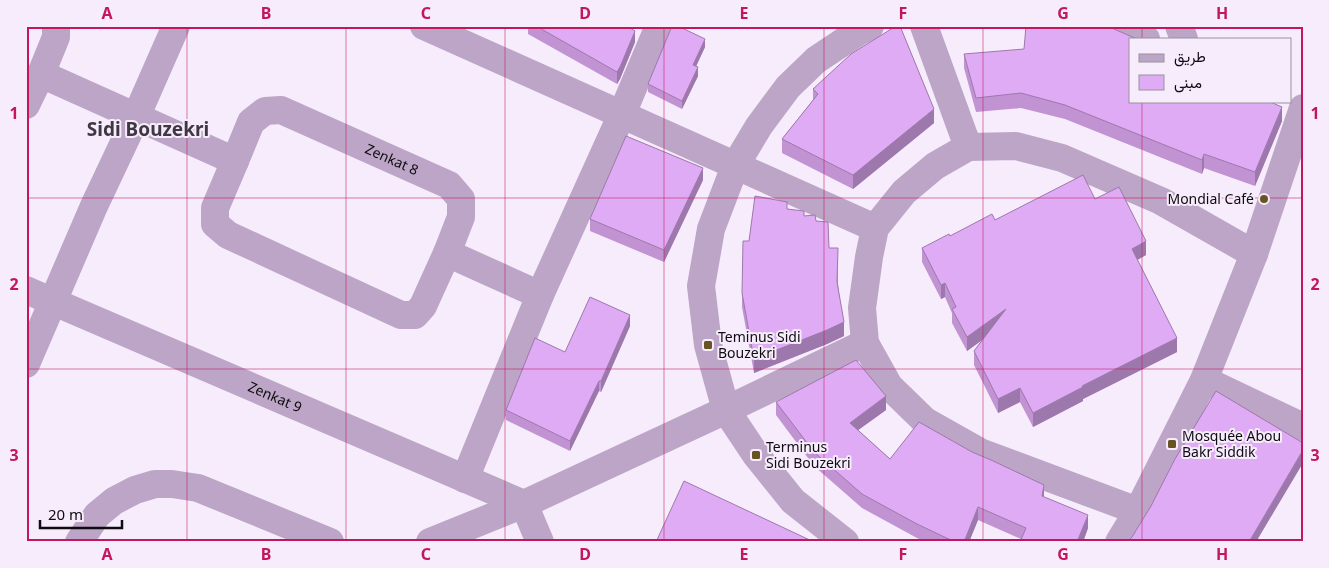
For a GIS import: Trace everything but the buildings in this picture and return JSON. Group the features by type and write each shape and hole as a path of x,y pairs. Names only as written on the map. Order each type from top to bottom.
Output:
{"street":[{"path":"26,105 56,37 56,26"},
{"path":"26,364 94,206 176,26"},
{"path":"424,26 875,228"},
{"path":"466,479 540,295 622,114 659,26"},
{"path":"845,542 793,501 756,455 726,410 708,345 701,286 711,229 735,166 759,126 788,87 816,60 870,26"},
{"path":"924,26 968,147"},
{"path":"1117,26 1144,38"},
{"path":"1179,26 1184,38"},
{"path":"41,74 235,161"},
{"path":"1119,542 1138,511 1204,380 1254,254 1303,108 1289,102"},
{"name":"Zenkat 8","path":"281,110 449,186 461,199 461,217 423,306 415,315 401,315 228,235 215,224 215,208 235,161 251,122 265,111 281,110"},
{"path":"1138,511 980,452 925,421 889,386 865,343 862,308 875,228 904,192 935,166 968,147 1016,146 1062,158 1161,201 1254,254"},
{"path":"446,253 540,295"},
{"name":"Zenkat 9","path":"26,290 524,504"},
{"path":"430,542 524,504 865,343"},
{"path":"1204,380 1303,427"},
{"path":"79,542 97,515 114,501 135,490 155,484 172,484 198,488 330,542"},
{"path":"524,504 540,542"}],"place":[{"name":"Mondial Café","path":"1264,199"},
{"name":"Teminus Sidi Bouzekri","path":"708,345"},
{"name":"Mosquée Abou Bakr Siddik","path":"1172,444"},
{"name":"Terminus Sidi Bouzekri","path":"756,455"}],"district":[{"name":"Sidi Bouzekri","path":"148,129"}]}
